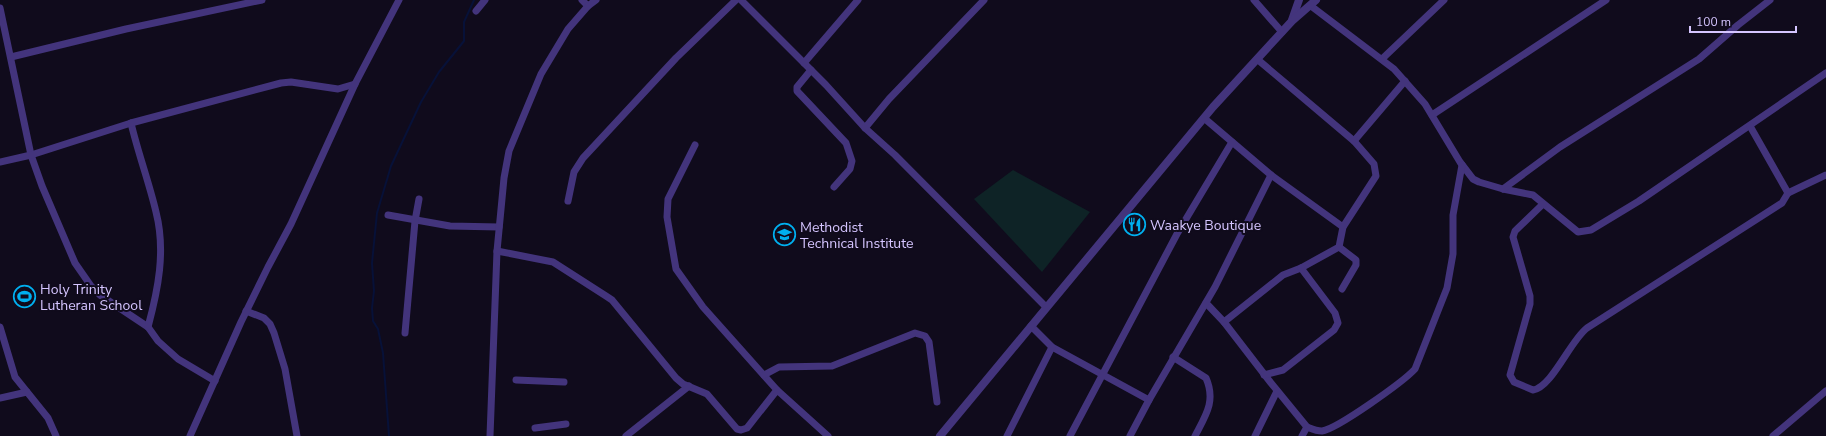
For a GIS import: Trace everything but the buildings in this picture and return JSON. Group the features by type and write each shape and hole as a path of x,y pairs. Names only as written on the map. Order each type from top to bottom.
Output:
{"street":[{"path":"11,57 126,29 262,0"},
{"path":"190,436 246,311 292,224 356,84 399,0"},
{"path":"476,11 485,0"},
{"path":"582,0 588,6"},
{"path":"490,436 497,251 506,164 514,137 542,74 564,36 588,6 596,0"},
{"path":"568,201 574,172 583,158 676,58 736,0"},
{"path":"741,0 811,70 865,128 895,155 1046,307"},
{"path":"804,63 858,0"},
{"path":"865,128 889,100 984,0"},
{"path":"1254,0 1282,32"},
{"path":"1292,21 1299,0"},
{"path":"1382,59 1444,0"},
{"path":"1432,115 1606,0"},
{"path":"1503,189 1560,147 1699,59 1734,28 1770,0"},
{"path":"940,436 1204,118 1292,21 1313,3 1382,59 1405,81 1432,115 1462,165 1476,181 1503,189 1529,194 1578,232 1591,230 1639,202 1826,73"},
{"path":"0,8 31,155 42,186 70,253 82,274 100,295 148,328 158,341 178,359 215,381"},
{"path":"1224,322 1278,279 1339,247 1343,227 1376,176 1374,164 1354,142 1256,59"},
{"path":"811,70 796,87 797,91 846,143 852,161 850,168 834,188"},
{"path":"1354,142 1405,81"},
{"path":"0,162 31,155 131,124 281,83 291,82 338,89 356,84"},
{"path":"1204,118 1271,175 1343,227"},
{"path":"131,124 157,213 160,246 158,286 148,328"},
{"path":"1750,126 1788,193"},
{"path":"1070,436 1177,234 1232,142"},
{"path":"695,145 668,199 667,217 676,269 703,307 777,390 828,436"},
{"path":"1206,303 1224,322 1264,375 1307,427 1314,431 1323,431 1337,424 1382,396 1406,379 1415,369 1447,288 1453,254 1453,216 1462,165"},
{"path":"1130,436 1173,357 1206,303 1271,175"},
{"path":"1543,204 1515,232 1513,237 1530,296 1530,304 1510,375 1514,382 1533,390 1540,388 1554,372 1583,331 1782,203 1788,193 1802,188 1826,175"},
{"path":"405,334 415,221 419,199"},
{"path":"388,215 415,221 455,226 499,227"},
{"path":"1339,247 1356,260 1356,265 1342,289"},
{"path":"497,251 554,262 612,300 676,378 707,394 737,429 740,430 747,428 777,390"},
{"path":"1264,375 1283,370 1334,330 1338,323 1335,312 1301,268"},
{"path":"246,311 264,318 270,324 274,333 285,369 297,436"},
{"path":"1031,326 1052,347 1149,400"},
{"path":"0,327 11,368 15,377 48,418 56,436"},
{"path":"764,375 779,367 832,366 915,334 925,336 929,342 937,402"},
{"path":"1007,436 1052,347"},
{"path":"1173,357 1206,378 1208,383 1211,402 1195,436"},
{"path":"516,380 564,382"},
{"path":"626,436 689,386"},
{"path":"1255,436 1278,391"},
{"path":"1773,436 1826,391"},
{"path":"0,398 27,392"},
{"path":"536,428 566,424"},
{"path":"1302,436 1307,427"}],"green space":[{"path":"1013,170 1090,212 1042,272 974,199"}],"waterway":[{"path":"389,436 383,353 378,329 373,321 372,308 374,291 372,263 377,213 391,166 421,102 439,72 464,41 464,22 474,0"}],"place":[{"name":"Waakye Boutique","path":"1134,225"},
{"name":"Methodist Technical Institute","path":"784,235"},
{"name":"Holy Trinity Lutheran School","path":"24,297"}]}
